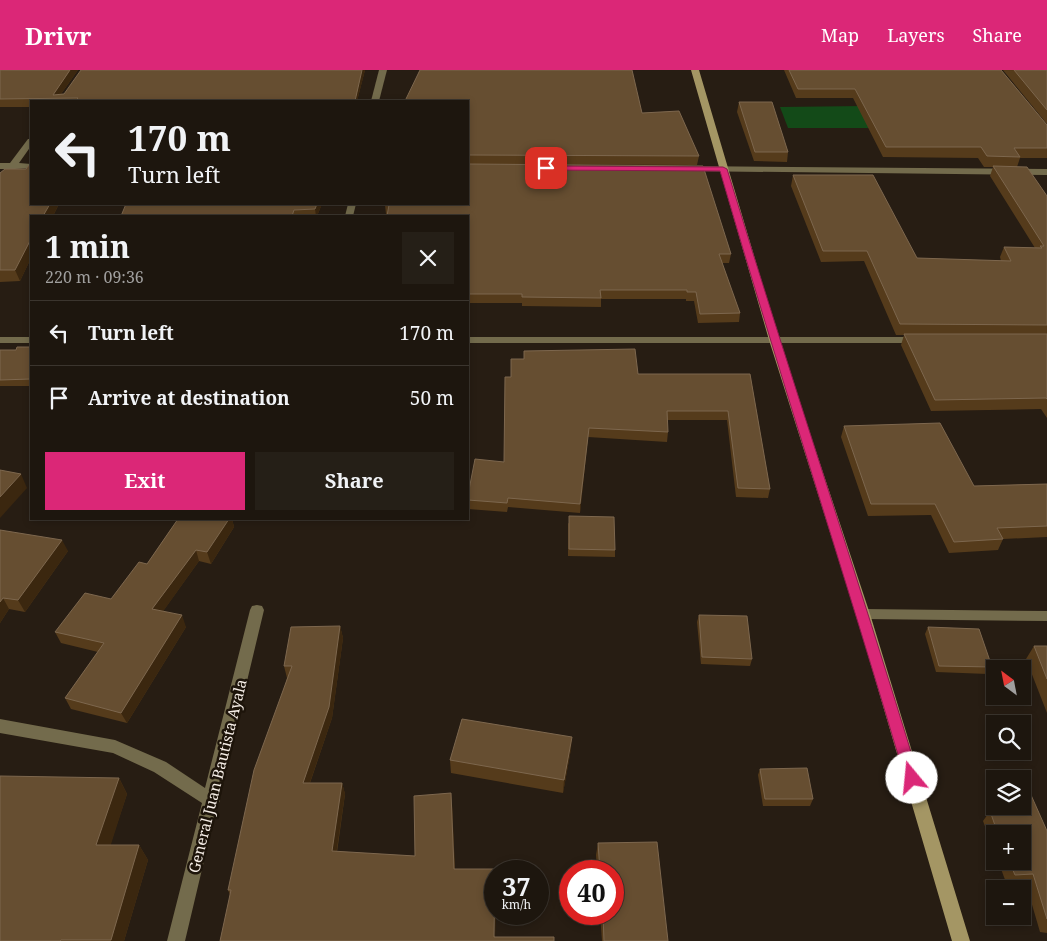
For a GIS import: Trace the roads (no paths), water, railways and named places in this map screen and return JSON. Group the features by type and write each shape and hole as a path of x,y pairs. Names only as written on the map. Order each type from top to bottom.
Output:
{"street":[{"path":"375,100 383,70"},
{"path":"695,70 774,340 863,614 961,941"},
{"path":"0,183 30,142"},
{"path":"0,166 30,166"},
{"path":"674,169 1047,172"},
{"path":"0,340 30,340"},
{"path":"469,340 930,340"},
{"name":"General Juan Bautista Ayala","path":"176,941 212,801 257,610"},
{"path":"863,614 1047,616"},
{"path":"0,726 115,747 160,767 212,801"}]}
